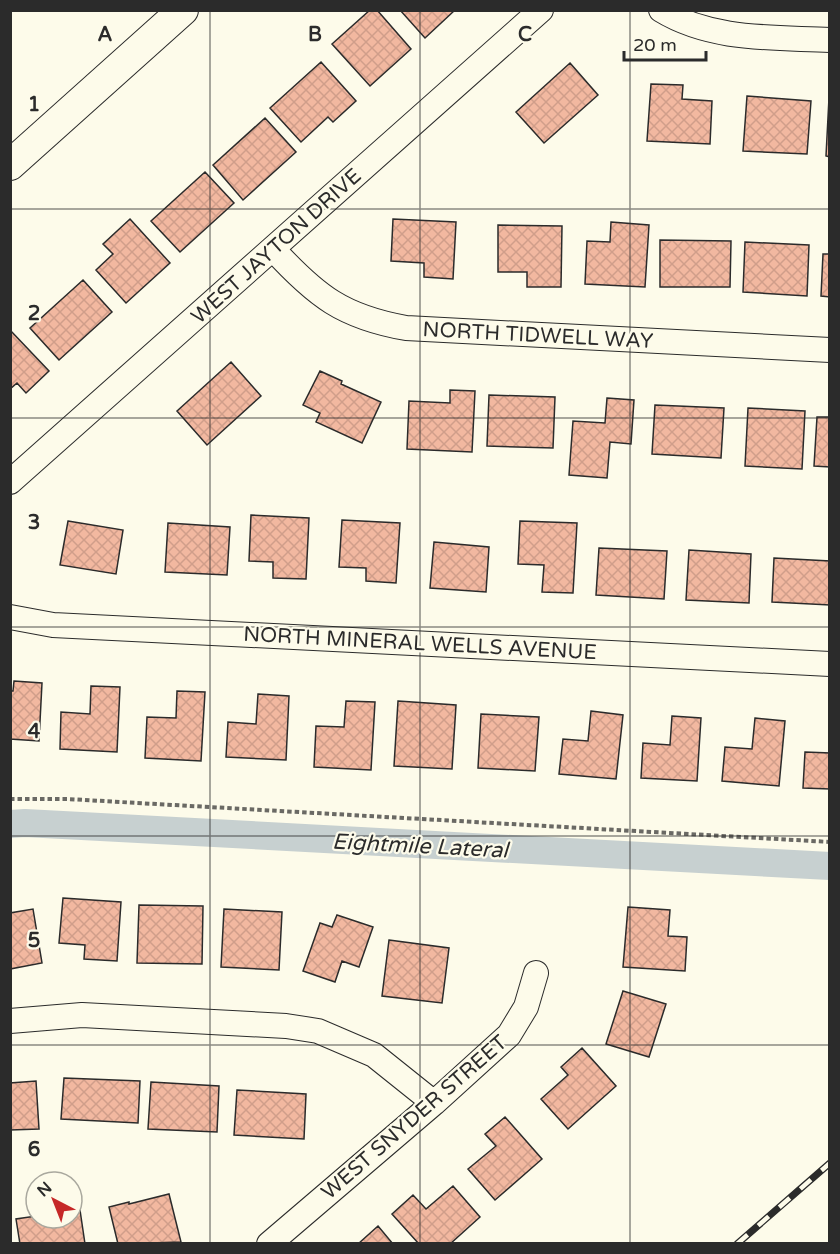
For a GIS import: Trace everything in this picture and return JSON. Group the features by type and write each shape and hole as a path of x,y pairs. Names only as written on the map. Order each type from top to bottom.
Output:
{"street":[{"path":"10,165 183,10"},
{"name":"WEST JAYTON DRIVE","path":"10,482 542,10"},
{"path":"661,10 674,18 704,29 725,33 830,40"},
{"name":"NORTH TIDWELL WAY","path":"273,249 319,294 346,311 376,323 396,327 830,350"},
{"name":"NORTH MINERAL WELLS AVENUE","path":"10,617 53,625 830,664"},
{"name":"WEST SNYDER STREET","path":"269,1244 434,1103 509,1035 526,1007 536,974"},
{"path":"10,1022 82,1015 286,1026 318,1031 374,1055 434,1103"}],"path":[{"path":"10,799 67,798 830,842"}],"building":[{"path":"370,10 377,10 411,49 370,86 332,44"},
{"path":"400,10 455,10 425,38"},
{"path":"321,62 356,101 333,122 328,117 301,142 270,108"},
{"path":"570,63 598,95 544,143 516,112"},
{"path":"651,84 683,85 682,99 712,101 710,144 647,141"},
{"path":"747,96 811,101 807,154 743,151"},
{"path":"830,98 830,157 826,156"},
{"path":"265,118 296,152 243,200 213,165"},
{"path":"205,172 234,203 180,252 151,221"},
{"path":"130,219 170,263 126,303 96,270 113,254 103,244"},
{"path":"393,219 456,222 453,279 424,277 424,263 391,261"},
{"path":"611,222 649,225 645,287 585,284 587,241 610,242"},
{"path":"498,225 562,226 561,287 527,287 527,272 498,272"},
{"path":"660,240 731,241 730,287 660,287"},
{"path":"745,242 809,245 807,296 743,292"},
{"path":"823,254 830,254 830,297 821,296"},
{"path":"83,280 112,312 59,360 30,328"},
{"path":"10,330 49,371 26,393 17,383 10,389"},
{"path":"231,362 261,396 207,445 177,411"},
{"path":"320,371 342,381 341,384 381,402 362,443 316,422 320,413 303,405"},
{"path":"450,390 475,391 472,452 407,449 409,401 450,403"},
{"path":"489,395 555,397 553,448 487,446"},
{"path":"607,398 634,400 631,444 610,442 607,478 569,475 573,421 605,423"},
{"path":"655,405 724,408 721,458 652,454"},
{"path":"748,408 805,411 802,469 745,466"},
{"path":"817,417 830,417 830,467 814,466"},
{"path":"251,515 309,518 306,579 273,578 273,562 249,561"},
{"path":"342,520 400,523 396,583 366,581 366,568 339,567"},
{"path":"68,521 123,530 116,574 60,565"},
{"path":"520,521 577,523 573,593 542,592 544,565 518,564"},
{"path":"168,523 230,527 227,575 165,572"},
{"path":"434,542 489,547 486,592 430,588"},
{"path":"599,548 667,551 664,599 596,595"},
{"path":"689,550 751,554 749,603 686,600"},
{"path":"774,558 830,561 830,605 772,602"},
{"path":"14,681 42,683 39,741 10,739 10,691 13,691"},
{"path":"91,686 120,687 117,752 60,749 61,712 90,714"},
{"path":"177,691 205,692 201,761 145,758 147,717 176,718"},
{"path":"258,694 289,696 286,760 226,757 228,722 256,724"},
{"path":"346,701 375,702 371,770 314,767 316,726 344,727"},
{"path":"398,701 456,705 452,769 394,766"},
{"path":"591,711 623,715 616,779 559,774 563,739 588,741"},
{"path":"481,714 539,717 535,771 478,768"},
{"path":"672,716 701,718 697,781 641,778 643,743 670,745"},
{"path":"755,718 785,721 779,786 722,781 725,747 752,749"},
{"path":"805,752 830,753 830,789 803,788"},
{"path":"63,898 121,902 117,961 84,959 85,945 59,943"},
{"path":"139,905 203,906 202,964 137,963"},
{"path":"628,907 670,910 668,936 687,937 685,971 623,967"},
{"path":"33,909 42,963 10,969 10,913"},
{"path":"224,909 282,912 279,970 221,967"},
{"path":"337,915 373,927 359,967 342,961 335,982 303,971 320,923 332,927"},
{"path":"389,940 449,948 442,1003 382,996"},
{"path":"623,991 666,1004 649,1057 606,1044"},
{"path":"582,1048 616,1086 568,1129 541,1099 568,1075 561,1067"},
{"path":"64,1078 140,1081 138,1123 61,1119"},
{"path":"36,1081 39,1129 10,1130 10,1083"},
{"path":"151,1082 219,1086 217,1132 148,1129"},
{"path":"237,1090 306,1094 304,1139 234,1135"},
{"path":"505,1117 542,1159 495,1200 468,1169 496,1146 485,1134"},
{"path":"453,1186 480,1217 450,1244 419,1244 392,1214 413,1195 426,1209"},
{"path":"169,1194 181,1242 118,1244 109,1207"},
{"path":"24,1218 24,1230 83,1230 85,1244 20,1244 16,1219"},
{"path":"378,1226 393,1244 358,1244"}],"waterway":[{"name":"Eightmile Lateral","path":"10,824 830,866"}],"railway":[{"path":"737,1244 830,1163"}]}
